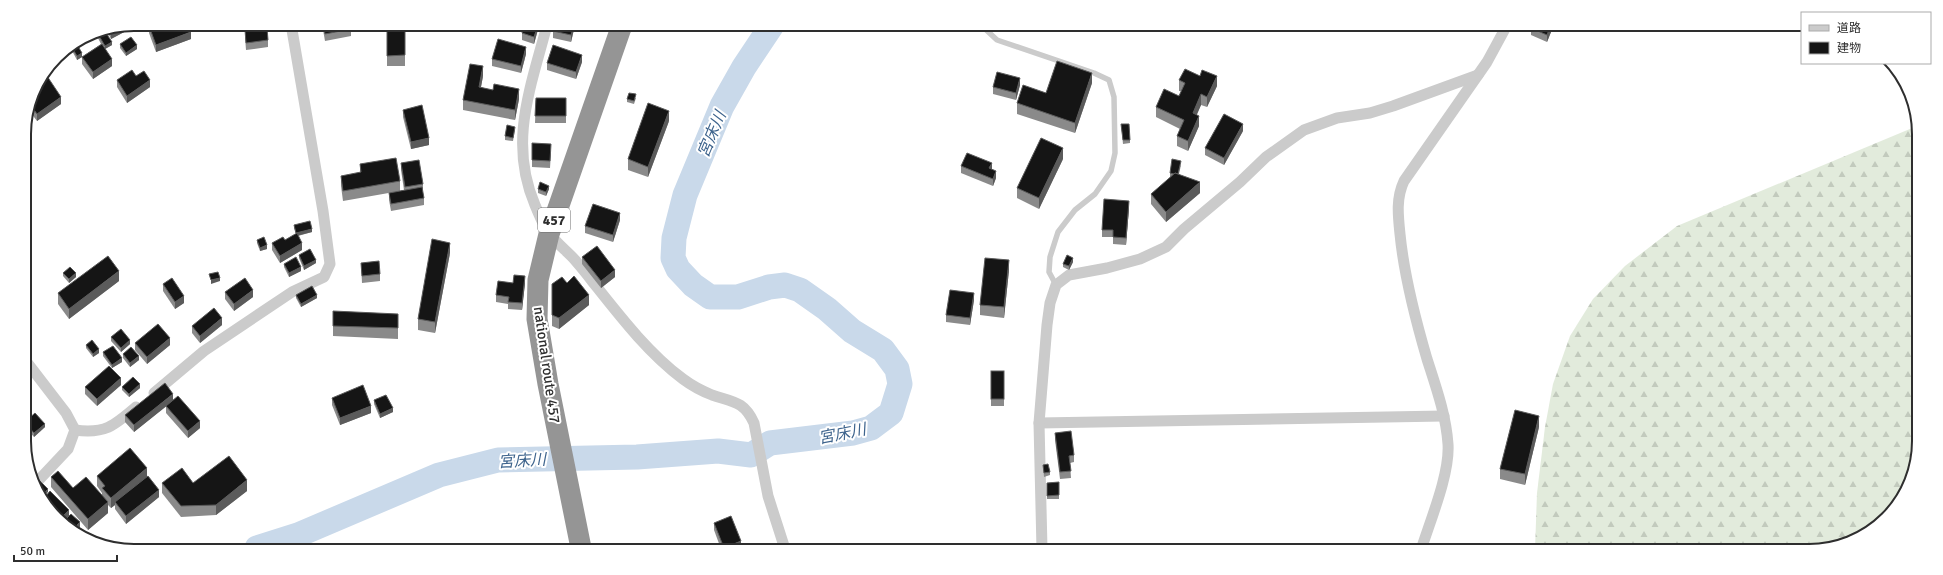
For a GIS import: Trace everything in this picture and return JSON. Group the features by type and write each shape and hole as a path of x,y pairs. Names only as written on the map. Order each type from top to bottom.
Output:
{"highway":[{"name":"national route 457","path":"580,544 570,486 555,423 537,319 538,280 550,234 620,31"}],"street":[{"path":"75,430 102,431 116,424 204,351 292,292 324,277 327,272 330,264 323,211 292,31"},
{"path":"545,31 525,107 522,147 525,174 530,192 550,234 577,261 612,306 664,363 683,379 698,388 710,394 738,403 751,416 756,429 768,496 783,544"},
{"path":"1423,544 1447,463 1448,446 1444,416 1419,332 1405,268 1398,213 1398,197 1404,181 1495,51 1504,31"},
{"path":"1042,544 1039,423 1047,326 1050,304 1056,285 1069,275 1140,260 1166,247 1184,229 1240,182 1266,157 1304,130 1336,118 1370,113 1393,106 1478,75"},
{"path":"31,368 66,413 75,430 68,449 39,480"},
{"path":"1039,423 1444,416"}],"lane":[{"path":"987,31 997,40 1094,73 1109,80 1114,98 1116,153 1110,171 1095,194 1075,210 1058,232 1050,257 1049,272 1056,285"}],"green space":[{"path":"1912,128 1911,455 1909,468 1895,498 1877,519 1861,530 1836,541 1816,544 1535,544 1537,493 1545,427 1553,384 1570,336 1593,299 1625,266 1677,226"}],"building":[{"path":"151,31 191,31 191,32 156,45"},
{"path":"245,31 267,31 268,40 246,43"},
{"path":"324,31 341,31 325,34"},
{"path":"387,31 405,31 405,55 387,56"},
{"path":"522,31 536,31 534,37 522,33"},
{"path":"553,31 572,31 571,35"},
{"path":"1538,31 1548,31 1547,35"},
{"path":"107,34 112,42 105,46 100,37"},
{"path":"131,37 137,45 126,53 120,44"},
{"path":"498,39 526,47 521,66 492,59"},
{"path":"102,44 112,59 93,72 82,57"},
{"path":"553,45 582,55 576,72 547,63"},
{"path":"78,47 82,53 77,56 74,50"},
{"path":"1057,61 1092,73 1075,123 1017,103 1023,85 1046,93"},
{"path":"470,64 483,66 479,87 493,90 494,84 519,89 515,110 463,100"},
{"path":"1185,69 1200,76 1202,70 1217,76 1207,97 1201,94 1193,113 1199,116 1188,141 1177,136 1184,120 1156,107 1164,89 1179,96 1185,83 1179,80"},
{"path":"132,70 136,76 144,71 150,80 127,96 117,80"},
{"path":"997,72 1020,78 1016,93 993,87"},
{"path":"48,77 61,97 37,114 34,107"},
{"path":"629,93 636,94 634,101 627,99"},
{"path":"536,98 566,98 566,116 535,116"},
{"path":"648,103 669,111 648,167 628,159"},
{"path":"422,105 429,138 411,142 403,110"},
{"path":"1224,114 1243,124 1224,158 1205,148"},
{"path":"1121,124 1129,124 1130,140 1123,140"},
{"path":"507,125 515,127 513,138 505,136"},
{"path":"1041,138 1063,148 1039,198 1017,188"},
{"path":"532,143 551,144 550,161 532,160"},
{"path":"967,153 992,163 989,168 996,171 993,179 961,166"},
{"path":"396,158 400,181 343,191 341,176 361,172 360,164"},
{"path":"1172,159 1181,161 1178,174 1170,173"},
{"path":"419,160 423,184 405,187 401,163"},
{"path":"1175,173 1200,182 1166,212 1151,194"},
{"path":"540,182 549,186 546,192 538,189"},
{"path":"422,187 424,198 391,204 389,193"},
{"path":"1104,199 1129,201 1126,238 1113,237 1113,230 1102,230"},
{"path":"593,204 620,213 613,235 585,226"},
{"path":"310,221 312,229 296,233 294,225"},
{"path":"297,233 302,243 280,256 272,243 283,237 285,240"},
{"path":"264,237 267,245 260,248 257,240"},
{"path":"432,239 450,243 435,322 418,319"},
{"path":"597,246 615,270 601,281 582,257"},
{"path":"310,249 316,260 304,266 299,255"},
{"path":"1067,255 1073,258 1069,266 1063,264"},
{"path":"108,256 119,271 69,309 58,293"},
{"path":"296,257 301,267 289,273 284,264"},
{"path":"985,258 1009,260 1004,307 980,305"},
{"path":"379,261 380,274 362,276 361,263"},
{"path":"70,267 76,273 69,279 63,273"},
{"path":"218,272 220,278 211,280 209,274"},
{"path":"514,275 525,276 522,303 508,302 509,297 496,295 498,281 513,283"},
{"path":"574,276 589,295 559,318 552,315 552,284 562,277 567,283"},
{"path":"172,278 184,296 175,302 163,284"},
{"path":"245,278 253,290 234,304 225,292"},
{"path":"312,286 317,295 301,304 296,295"},
{"path":"950,290 974,293 970,318 946,315"},
{"path":"214,308 222,318 200,336 192,326"},
{"path":"333,311 398,314 398,328 333,326"},
{"path":"158,324 170,338 147,357 135,343"},
{"path":"121,329 130,340 121,348 111,337"},
{"path":"92,340 99,349 93,354 86,345"},
{"path":"113,346 122,358 112,365 103,352"},
{"path":"131,347 139,356 130,363 123,354"},
{"path":"109,366 121,378 97,399 85,387"},
{"path":"991,371 1004,371 1004,399 991,399"},
{"path":"133,377 140,384 129,394 122,387"},
{"path":"165,383 173,394 134,425 125,415"},
{"path":"363,385 371,406 340,418 332,398"},
{"path":"386,395 393,408 380,414 374,400"},
{"path":"178,396 200,421 188,431 166,406"},
{"path":"1515,410 1539,416 1525,474 1500,469"},
{"path":"35,413 45,424 34,433 31,430 31,417"},
{"path":"1071,431 1074,455 1069,456 1071,471 1060,472 1055,433"},
{"path":"130,448 147,468 111,498 102,488 105,486 97,476"},
{"path":"229,456 247,480 216,505 181,506 162,483 182,468 193,483"},
{"path":"1048,464 1050,472 1044,473 1043,465"},
{"path":"58,471 73,488 86,477 108,502 88,519 51,477"},
{"path":"148,476 159,490 126,516 115,502"},
{"path":"39,480 48,489 45,492 42,487"},
{"path":"1059,482 1059,495 1047,496 1047,483"},
{"path":"50,491 69,510 63,516 46,495"},
{"path":"71,514 80,522 76,526 66,519"},
{"path":"731,516 741,541 734,544 722,544 714,523"}],"waterway":[{"name":"宮床川","path":"270,544 298,535 439,475 498,460 637,457 718,451 751,455 770,443 853,433 871,428 891,413 900,384 897,369 883,350 852,331 827,309 800,290 785,285 769,287 738,297 710,297 693,285 678,269 673,258 674,238 685,195 722,106 744,67 768,31"}]}
